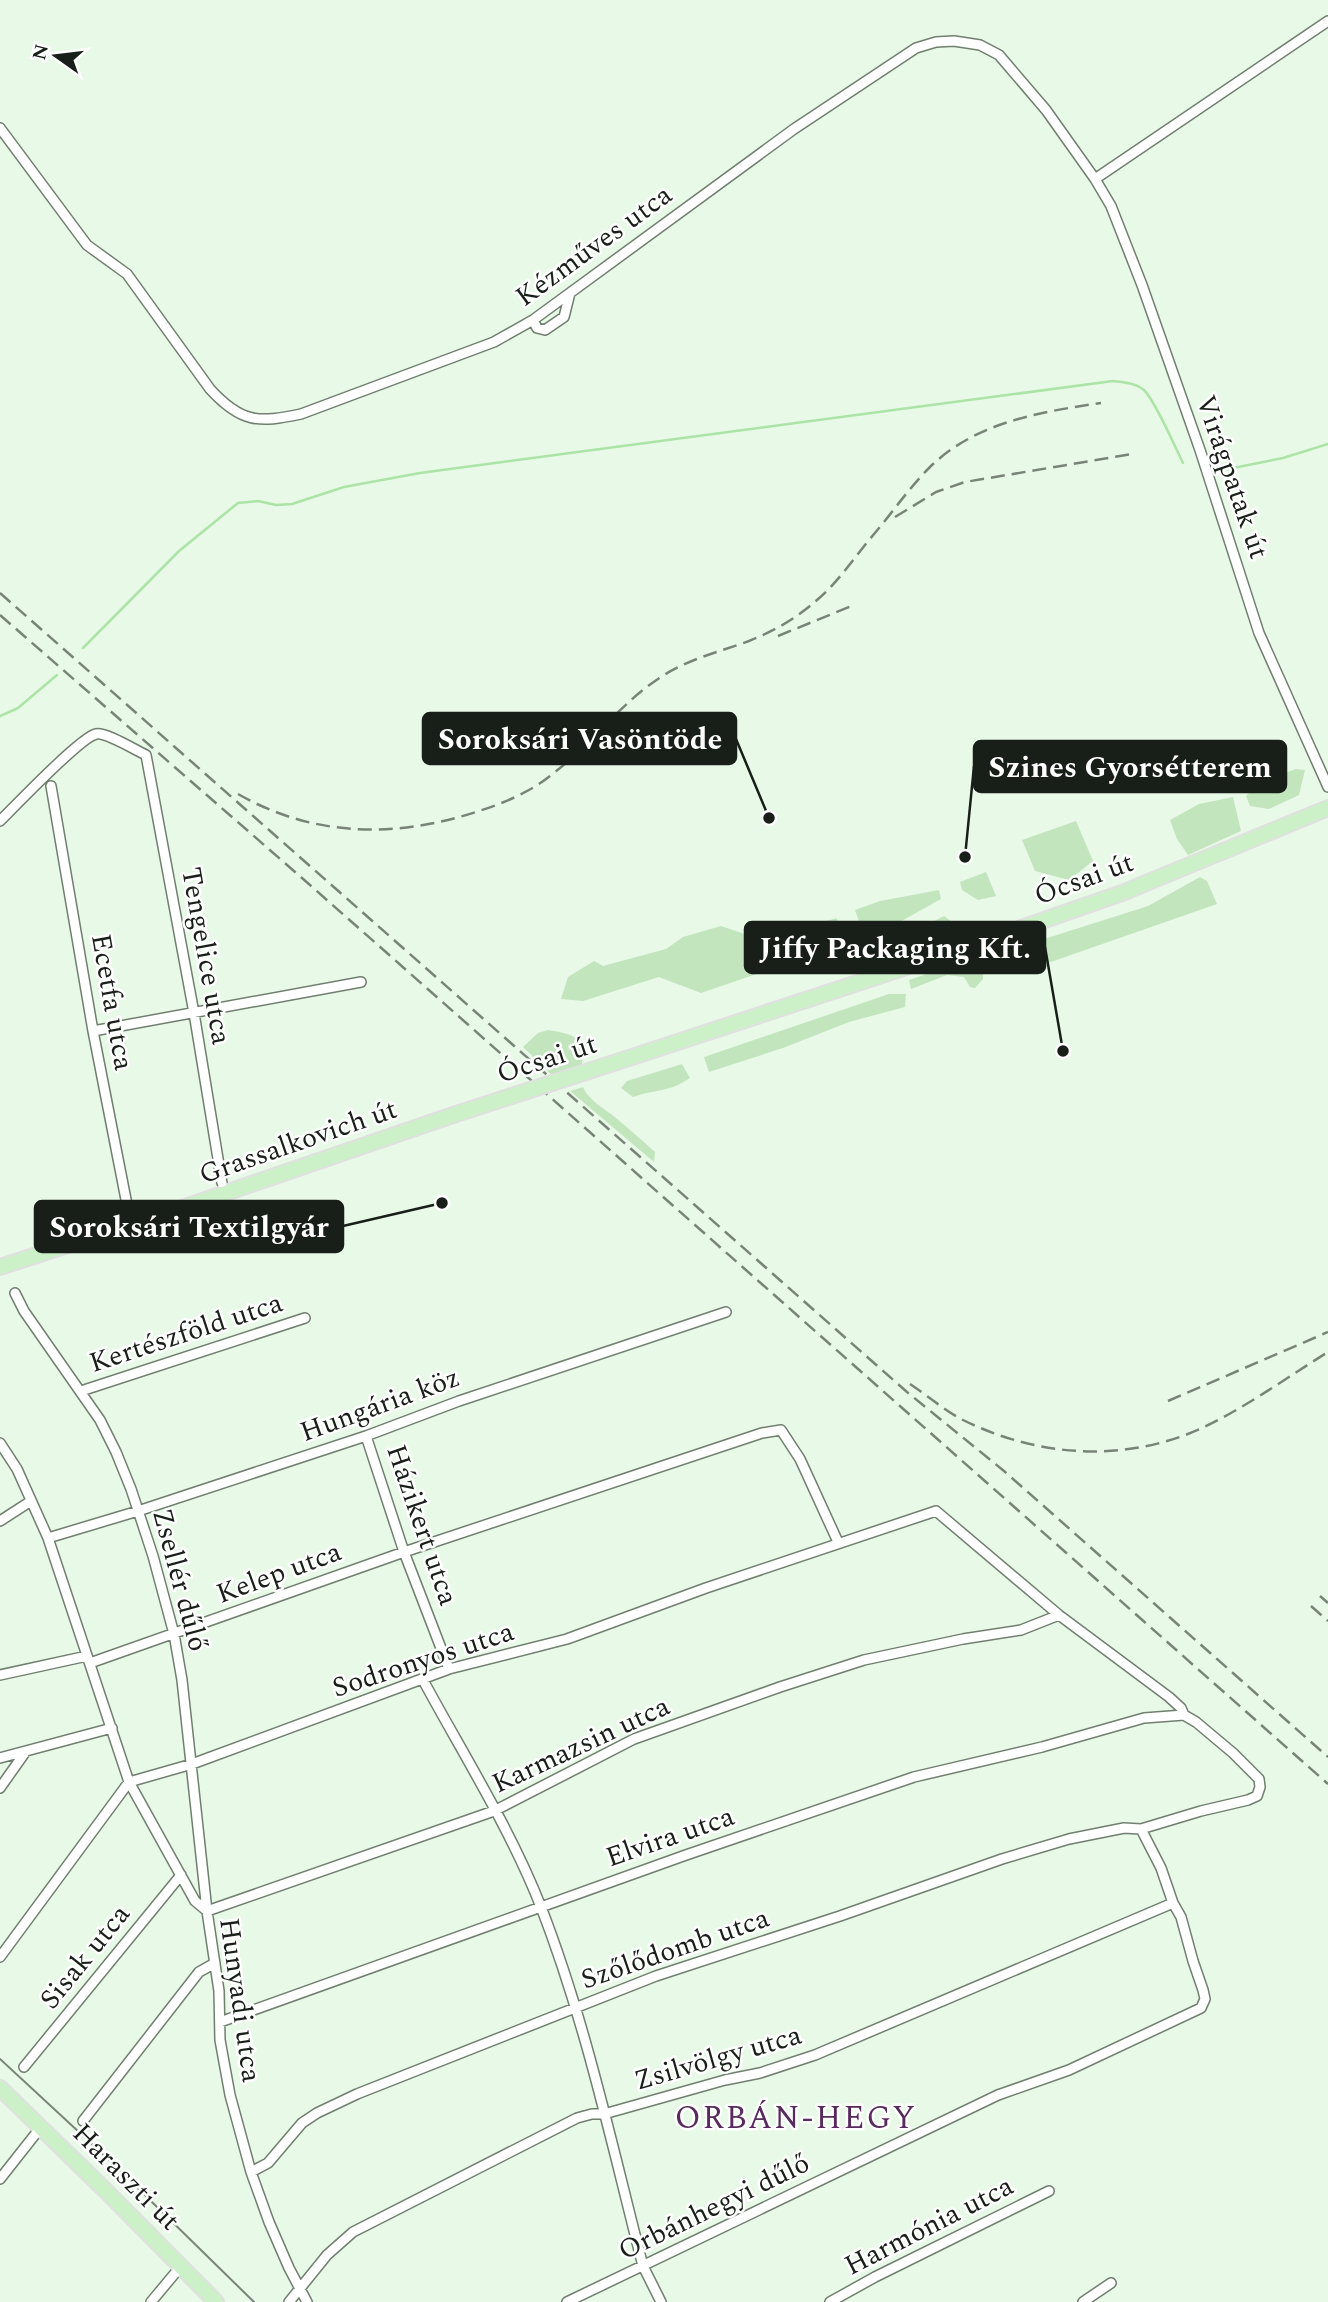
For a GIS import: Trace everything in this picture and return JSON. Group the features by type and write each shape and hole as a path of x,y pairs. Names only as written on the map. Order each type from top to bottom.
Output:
{"main road":[{"name":"Ócsai út","path":"453,1115 961,949 1122,893 1328,808"},
{"name":"Grassalkovich út","path":"0,1267 453,1115"},
{"name":"Haraszti út","path":"0,2088 216,2302"}],"street":[{"path":"1095,179 1328,21"},
{"name":"Virágpatak út","path":"936,41 969,42 999,55 1046,110 1111,206 1200,450 1259,633 1328,788"},
{"name":"Kézműves utca","path":"0,128 87,245 127,274 209,389 225,406 248,418 274,419 301,414 494,342 533,320 794,129 906,53 936,41"},
{"path":"533,320 537,328 545,330 564,317 570,293"},
{"name":"Tengelice utca","path":"0,821 49,773 95,734 105,735 146,755 194,1013 222,1183"},
{"name":"Ecetfa utca","path":"51,786 93,1031 131,1225"},
{"path":"93,1031 361,982"},
{"name":"Zsellér dűlő","path":"15,1293 24,1311 100,1420 116,1452 153,1556 174,1634 192,1764 207,1911"},
{"name":"Hungária köz","path":"48,1538 366,1436 459,1401 726,1312"},
{"name":"Kertészföld utca","path":"81,1391 305,1318"},
{"name":"Kelep utca","path":"0,1675 88,1659 174,1634 404,1552 762,1433 781,1430 800,1459 838,1542"},
{"name":"Házikert utca","path":"366,1436 404,1552 449,1669"},
{"name":"Hunyadi utca","path":"0,1443 17,1469 48,1538 129,1782 195,1900 207,1911 215,1963 220,2040 230,2095 251,2172 269,2222 307,2302"},
{"path":"0,1521 31,1501"},
{"name":"Sodronyos utca","path":"129,1782 192,1764 449,1669 567,1639 838,1542 936,1511 1059,1615"},
{"path":"1059,1615 1169,1697 1181,1708 1184,1715"},
{"name":"Karmazsin utca","path":"207,1911 494,1811 634,1739 767,1692 864,1660 1021,1630 1059,1615"},
{"path":"423,1680 515,1849 541,1906 576,2007 643,2266 661,2302"},
{"name":"Elvira utca","path":"220,2022 541,1906 914,1777 1042,1747 1144,1718 1184,1715"},
{"name":"Szőlődomb utca","path":"251,2172 268,2163 302,2123 317,2113 357,2094 656,1976 1002,1859 1069,1839 1124,1828 1142,1829 1257,1796 1259,1779 1213,1735 1184,1715"},
{"path":"0,1758 24,1754 113,1728"},
{"path":"0,1788 24,1754"},
{"path":"0,1956 129,1782"},
{"path":"1142,1829 1161,1868 1173,1903"},
{"name":"Sisak utca","path":"24,2067 181,1875"},
{"name":"Orbánhegyi dűlő","path":"567,2302 998,2095 1069,2070 1201,2008 1205,1999 1181,1917 1173,1903"},
{"name":"Zsilvölgy utca","path":"300,2291 327,2255 353,2232 577,2118 592,2113 604,2114 725,2080 760,2073 815,2054 1173,1903"},
{"path":"83,2121 199,1972 215,1963"},
{"path":"0,2179 41,2127"},
{"name":"Harmónia utca","path":"830,2302 1049,2191"},
{"path":"151,2302 181,2266"},
{"path":"1083,2302 1111,2284"},
{"path":"289,2302 300,2291"}],"green space":[{"path":"1296,769 1305,770 1299,795 1269,809 1250,806 1246,796 1262,781"},
{"path":"1233,797 1241,831 1188,855 1177,839 1170,820 1199,804"},
{"path":"1076,821 1093,861 1069,880 1035,871 1022,840"},
{"path":"986,872 996,896 978,900 962,890 960,882"},
{"path":"1200,877 1207,881 1217,904 1025,971 1013,970 1006,963 1008,954 1013,949 1148,906"},
{"path":"939,890 941,899 880,933 861,927 855,910 880,901"},
{"path":"944,916 959,927 956,937 900,955 881,956 877,951"},
{"path":"837,918 839,946 701,993 659,977 583,1001 561,999 568,977 594,961 603,966 666,949 683,937 721,926 777,945 794,944 798,929"},
{"path":"968,960 975,961 983,971 983,979 975,988 970,987 964,977 947,975 911,989 909,980"},
{"path":"889,994 906,994 905,1007 849,1022 783,1048 709,1072 704,1057"},
{"path":"548,1030 569,1034 581,1043 582,1066 553,1076 523,1047 538,1033"},
{"path":"682,1064 690,1078 675,1086 633,1097 621,1088 627,1081"},
{"path":"583,1087 593,1100 655,1152 654,1162 570,1091"}],"waterway":[{"path":"83,648 179,551 238,503 258,501 276,505 292,504 344,487 420,473 1113,381 1133,384 1144,390 1160,414 1183,463"},
{"path":"1213,472 1283,458 1328,444"},
{"path":"0,716 18,708 57,675"}],"tram line":[{"path":"0,2059 107,2158 254,2302"}],"railway":[{"path":"238,794 297,819 326,826 357,829 418,826 448,820 516,796 542,782 565,764 632,700 661,677 693,661 767,633 809,607 838,579 922,475 948,452 968,439 1010,421 1101,403"},
{"path":"895,517 936,492 965,482 1132,454"},
{"path":"0,593 907,1392 1004,1471 1328,1757"},
{"path":"778,636 854,605"},
{"path":"0,615 302,878 1328,1784"},
{"path":"1168,1401 1328,1332"},
{"path":"910,1384 963,1420 1021,1442 1051,1448 1111,1451 1171,1440 1200,1429 1249,1402 1328,1352"},
{"path":"1320,1596 1328,1603"},
{"path":"1311,1606 1328,1621"}],"place":[{"name":"Soroksári Vasöntöde","path":"769,818"},
{"name":"Szines Gyorsétterem","path":"965,857"},
{"name":"Jiffy Packaging Kft.","path":"1063,1051"},
{"name":"Soroksári Textilgyár","path":"442,1203"}],"district":[{"name":"ORBÁN-HEGY","path":"796,2118"}]}
